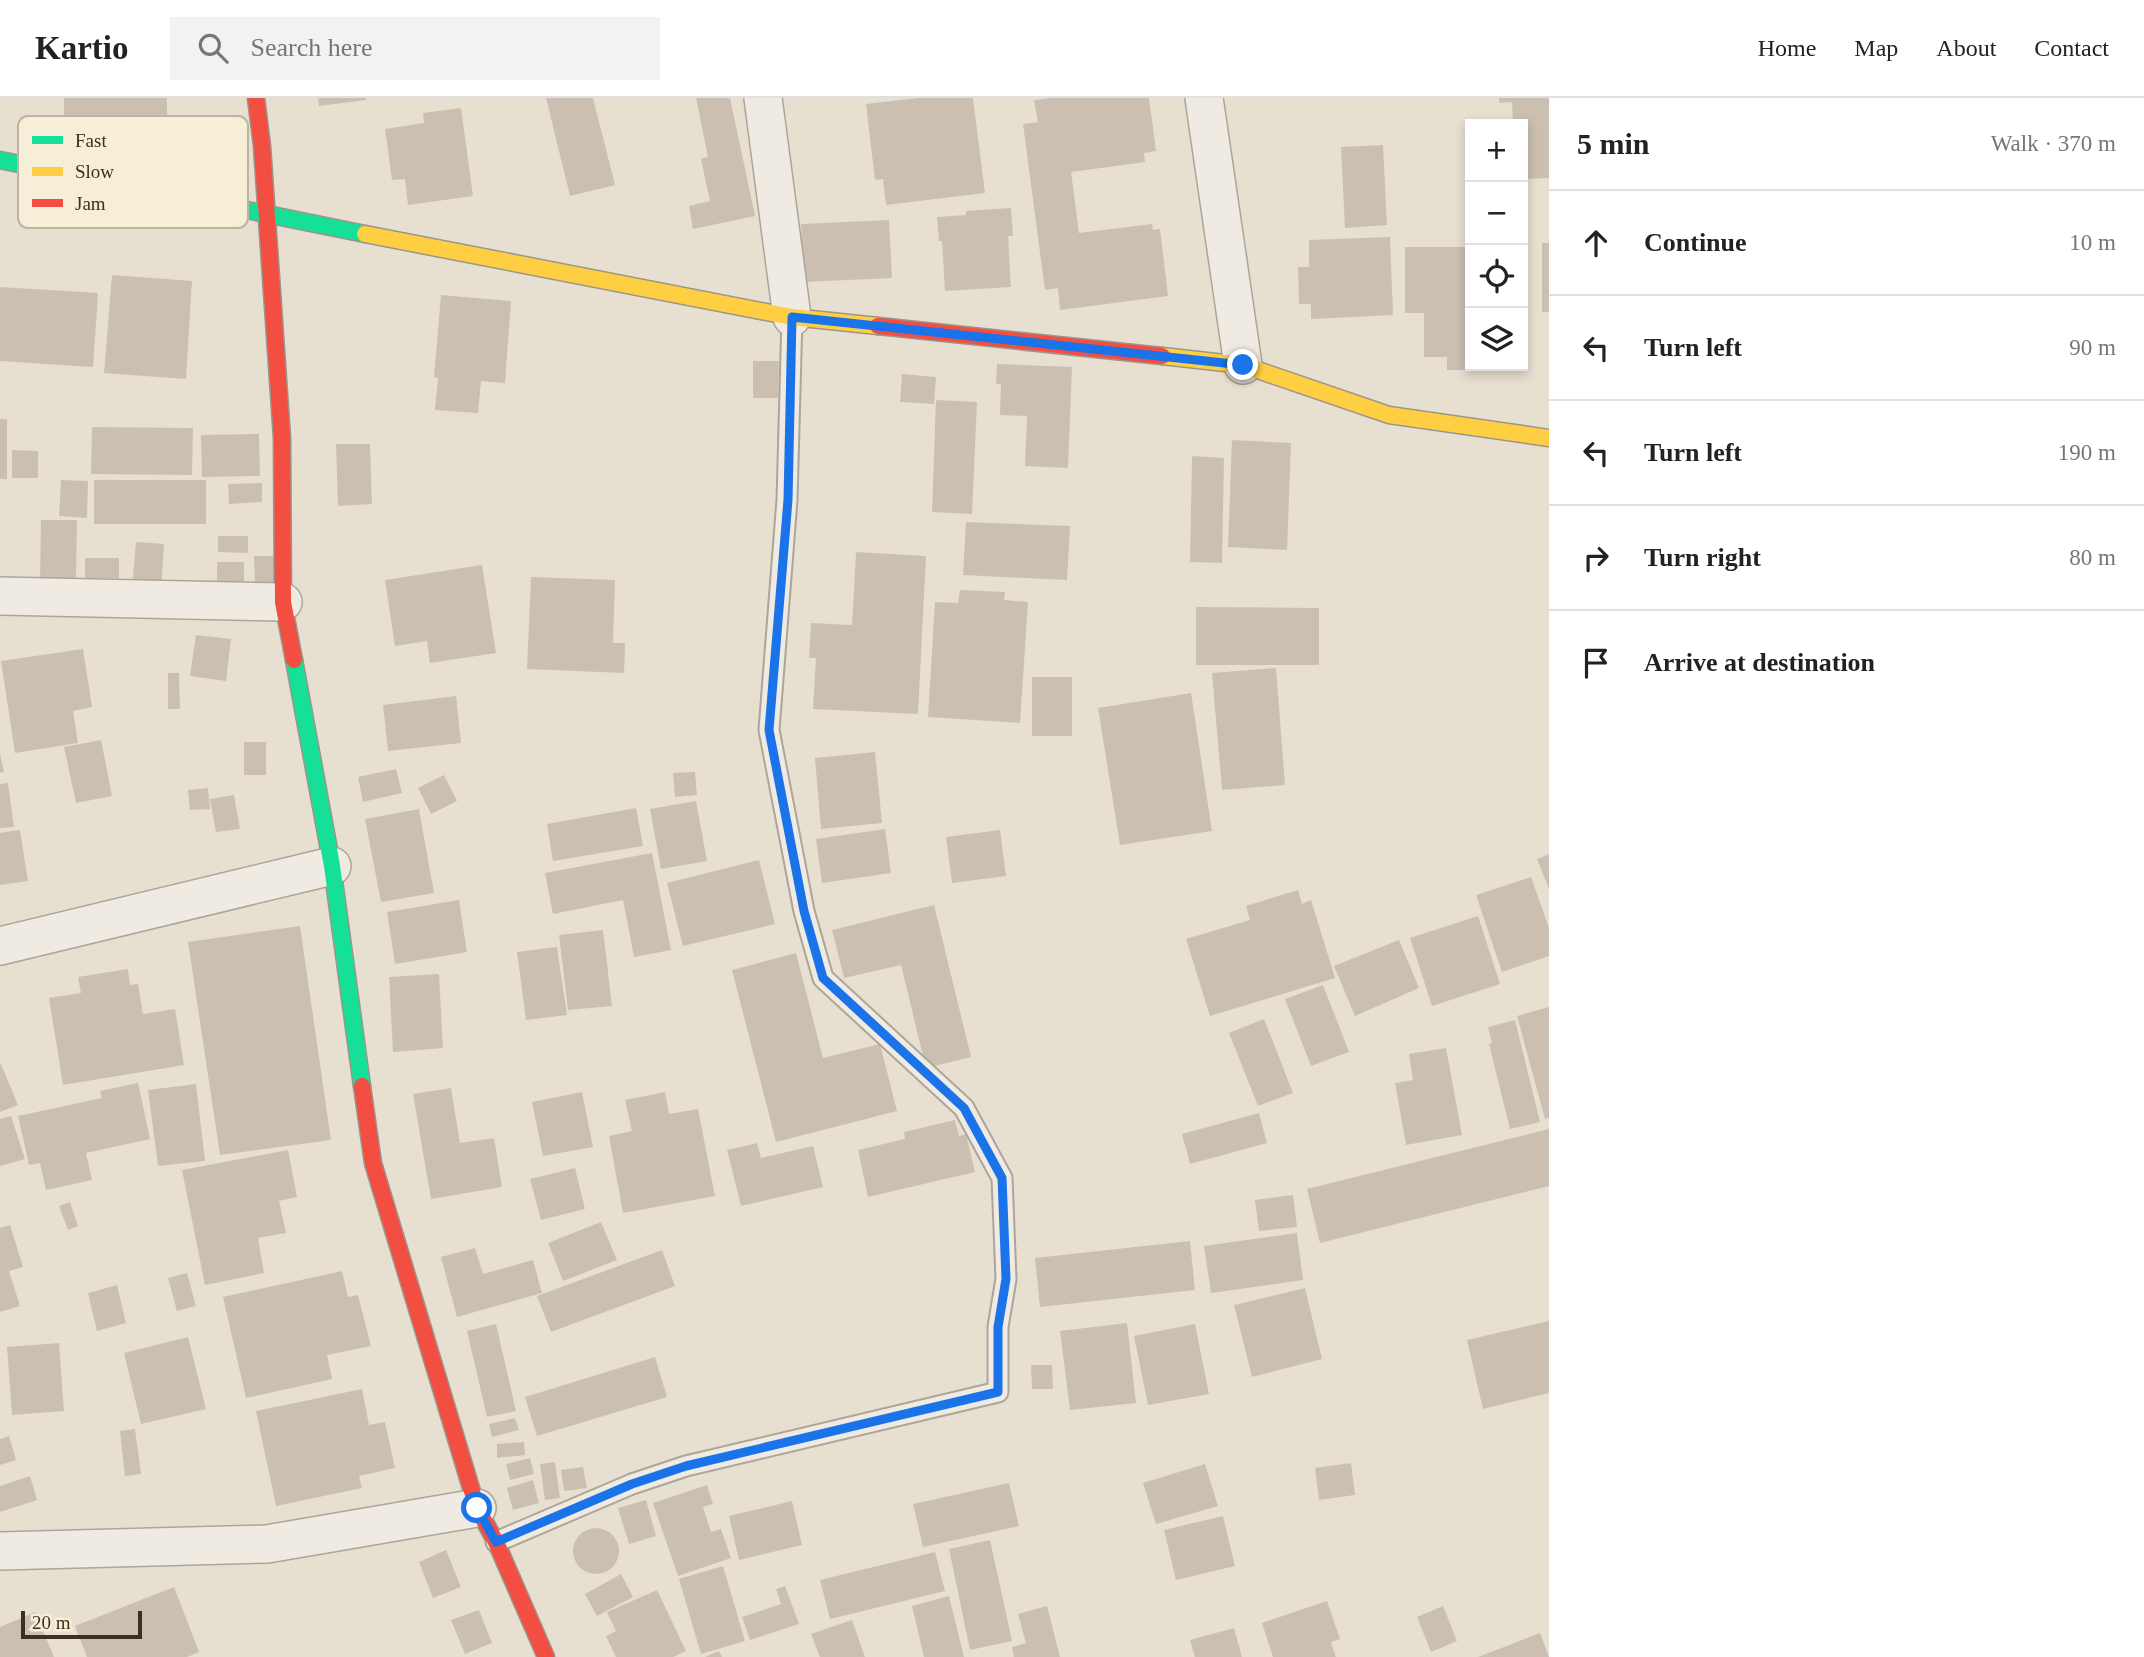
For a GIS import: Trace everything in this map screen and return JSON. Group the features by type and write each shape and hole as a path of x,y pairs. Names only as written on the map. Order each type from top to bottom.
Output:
{"street":[{"path":"256,98 262,146 282,438 283,601 332,866 373,1163 477,1508 496,1542 546,1657"},
{"path":"763,98 792,317"},
{"path":"1204,98 1243,365"},
{"path":"0,160 18,164"},
{"path":"248,211 792,317 1243,365 1389,415 1549,438"},
{"path":"0,596 283,601"},
{"path":"0,946 332,866"},
{"path":"0,1551 267,1544 477,1508"}],"lane":[{"path":"496,1542 632,1484 686,1466 998,1392 998,1327 1006,1279 1002,1178 964,1108 823,978 804,911 769,730 788,500 792,317"}],"building":[{"path":"64,98 167,98 167,116 64,116"},
{"path":"318,98 366,98 366,100 319,106"},
{"path":"546,98 593,98 615,185 570,196"},
{"path":"696,98 730,98 755,216 693,229 689,206 710,201 701,159 708,157"},
{"path":"918,98 973,98 985,193 886,205 883,179 875,180 866,104"},
{"path":"1149,98 1156,151 1144,153 1145,162 1071,172 1079,233 1152,224 1153,230 1160,229 1168,296 1060,310 1058,288 1045,290 1023,124 1038,122 1034,100"},
{"path":"1499,98 1549,98 1549,178 1528,179 1528,119 1513,119 1512,102 1499,103"},
{"path":"461,108 473,196 408,205 405,179 392,180 385,129 424,123 423,113"},
{"path":"1383,145 1387,225 1345,228 1341,147"},
{"path":"1011,208 1013,236 1008,236 1011,287 945,291 942,241 939,241 937,217 966,215 966,211"},
{"path":"889,220 892,278 804,282 801,224"},
{"path":"1390,237 1393,315 1311,319 1311,304 1299,304 1298,267 1309,267 1309,240"},
{"path":"1542,243 1549,243 1549,312 1542,312"},
{"path":"1405,247 1465,247 1465,370 1447,370 1447,357 1424,357 1424,313 1405,313"},
{"path":"112,275 192,281 186,379 104,373"},
{"path":"0,287 98,293 93,367 0,361"},
{"path":"441,295 511,301 505,383 481,381 478,413 435,410 438,378 434,377"},
{"path":"753,361 779,361 778,398 753,398"},
{"path":"997,364 1072,367 1068,468 1025,466 1027,416 1000,415 1001,384 996,384"},
{"path":"902,374 936,377 934,404 900,402"},
{"path":"936,400 977,402 972,514 932,512"},
{"path":"0,419 7,419 7,479 0,479"},
{"path":"92,427 193,428 192,475 91,474"},
{"path":"259,434 260,476 202,477 201,435"},
{"path":"1232,440 1291,443 1287,550 1228,547"},
{"path":"336,444 370,444 372,504 338,506"},
{"path":"12,450 38,451 38,478 12,478"},
{"path":"1192,456 1224,458 1222,563 1190,562"},
{"path":"61,480 88,481 87,518 59,516"},
{"path":"94,480 206,480 206,524 94,524"},
{"path":"262,483 262,502 229,504 228,484"},
{"path":"41,520 77,520 76,580 40,580"},
{"path":"966,522 1070,526 1067,580 963,575"},
{"path":"218,536 248,536 248,553 218,552"},
{"path":"136,542 164,544 161,591 132,589"},
{"path":"856,552 926,556 918,714 813,709 816,658 809,658 811,623 852,625"},
{"path":"254,556 276,556 276,586 255,586"},
{"path":"85,558 119,558 119,578 85,578"},
{"path":"217,562 244,562 244,582 217,582"},
{"path":"482,565 496,653 430,663 427,641 395,646 385,580"},
{"path":"531,577 615,580 613,643 625,643 624,673 527,669"},
{"path":"960,590 1005,592 1004,600 1028,602 1020,723 928,717 935,602 958,603"},
{"path":"1196,607 1319,608 1319,665 1196,665"},
{"path":"196,635 231,639 226,681 190,676"},
{"path":"83,649 92,707 73,711 78,743 15,753 1,661"},
{"path":"1276,668 1285,785 1222,790 1212,673"},
{"path":"168,673 179,673 180,709 168,709"},
{"path":"1032,677 1072,677 1072,736 1032,736"},
{"path":"1191,693 1212,831 1120,845 1098,708"},
{"path":"456,696 461,743 388,751 383,705"},
{"path":"101,740 112,796 76,803 64,747"},
{"path":"244,742 266,742 266,775 244,775"},
{"path":"875,752 882,823 821,829 815,758"},
{"path":"0,753 4,772 0,773"},
{"path":"396,769 402,793 363,802 358,777"},
{"path":"695,772 697,795 675,797 673,773"},
{"path":"444,775 457,801 431,814 418,788"},
{"path":"8,783 14,827 0,828 0,784"},
{"path":"208,788 210,809 190,810 188,790"},
{"path":"234,795 240,829 216,832 210,799"},
{"path":"696,801 707,861 661,869 650,809"},
{"path":"636,808 643,846 553,861 547,824"},
{"path":"419,809 434,893 381,902 365,819"},
{"path":"885,829 891,873 822,883 816,839"},
{"path":"20,830 28,881 0,885 0,833"},
{"path":"1000,830 1006,876 952,883 946,837"},
{"path":"652,853 671,950 634,957 623,900 553,914 545,873"},
{"path":"1549,854 1549,889 1537,859"},
{"path":"759,860 775,924 683,946 667,883"},
{"path":"1531,877 1549,928 1549,956 1502,972 1476,895"},
{"path":"1298,890 1302,904 1311,900 1335,978 1210,1016 1186,939 1250,920 1246,906"},
{"path":"459,900 467,952 395,964 387,912"},
{"path":"934,905 971,1057 926,1068 901,965 844,978 832,930"},
{"path":"1478,916 1500,984 1432,1006 1410,938"},
{"path":"300,926 331,1140 220,1155 188,942"},
{"path":"603,930 612,1006 568,1010 559,935"},
{"path":"1399,940 1419,988 1355,1016 1334,966"},
{"path":"557,947 567,1015 526,1020 517,952"},
{"path":"796,953 823,1058 880,1044 897,1111 776,1142 732,970"},
{"path":"128,969 130,985 138,984 143,1014 175,1009 184,1065 63,1085 49,998 81,993 78,977"},
{"path":"439,974 443,1048 393,1052 389,977"},
{"path":"1323,985 1349,1052 1311,1066 1285,999"},
{"path":"1549,1007 1549,1118 1545,1119 1517,1016"},
{"path":"1264,1019 1293,1093 1258,1106 1229,1033"},
{"path":"1515,1020 1540,1122 1510,1129 1489,1044 1492,1043 1488,1027"},
{"path":"1446,1048 1462,1135 1406,1145 1395,1083 1413,1080 1409,1054"},
{"path":"0,1062 18,1105 0,1112"},
{"path":"138,1083 150,1139 86,1153 92,1180 46,1190 40,1163 29,1165 18,1116 102,1098 100,1091"},
{"path":"196,1084 205,1161 158,1166 148,1090"},
{"path":"451,1088 460,1143 494,1138 502,1187 431,1199 413,1094"},
{"path":"582,1092 593,1147 543,1156 532,1102"},
{"path":"665,1092 669,1114 698,1109 715,1196 623,1213 609,1136 632,1131 625,1100"},
{"path":"1259,1113 1267,1143 1190,1164 1182,1134"},
{"path":"11,1116 25,1159 0,1166 0,1119"},
{"path":"955,1120 959,1136 966,1134 975,1172 868,1197 858,1150 905,1139 904,1132"},
{"path":"1549,1129 1549,1186 1320,1243 1307,1189"},
{"path":"757,1143 761,1158 813,1146 823,1187 741,1206 727,1150"},
{"path":"288,1150 297,1197 279,1201 286,1233 258,1238 264,1273 205,1285 182,1170"},
{"path":"575,1168 585,1209 541,1220 530,1179"},
{"path":"1293,1195 1297,1227 1259,1231 1255,1200"},
{"path":"70,1202 78,1226 68,1230 59,1206"},
{"path":"601,1222 617,1260 563,1281 548,1243"},
{"path":"10,1225 23,1267 9,1271 20,1306 0,1312 0,1228"},
{"path":"1297,1233 1303,1280 1211,1293 1204,1246"},
{"path":"1190,1241 1195,1290 1040,1307 1035,1258"},
{"path":"475,1248 483,1274 533,1260 542,1293 457,1317 441,1257"},
{"path":"662,1250 675,1286 551,1332 537,1296"},
{"path":"342,1271 348,1297 358,1295 371,1346 327,1355 332,1379 246,1398 223,1297"},
{"path":"187,1273 196,1306 177,1311 168,1278"},
{"path":"117,1285 126,1323 97,1331 88,1293"},
{"path":"1305,1288 1322,1359 1252,1377 1234,1305"},
{"path":"1549,1321 1549,1393 1483,1409 1467,1340"},
{"path":"1127,1323 1136,1403 1070,1410 1060,1331"},
{"path":"496,1324 516,1411 487,1417 467,1331"},
{"path":"1195,1324 1209,1394 1148,1405 1134,1336"},
{"path":"188,1337 206,1409 141,1424 124,1353"},
{"path":"59,1343 64,1411 12,1415 7,1347"},
{"path":"655,1357 667,1397 537,1436 525,1397"},
{"path":"1031,1365 1052,1365 1053,1389 1032,1389"},
{"path":"362,1389 369,1425 385,1422 395,1468 359,1476 362,1488 276,1506 256,1411"},
{"path":"515,1418 519,1430 492,1437 489,1424"},
{"path":"135,1429 141,1474 125,1476 120,1431"},
{"path":"9,1436 16,1460 0,1465 0,1439"},
{"path":"524,1442 525,1455 497,1458 497,1444"},
{"path":"530,1458 534,1474 510,1480 506,1464"},
{"path":"555,1462 560,1498 545,1500 540,1464"},
{"path":"1351,1463 1355,1495 1319,1500 1315,1468"},
{"path":"1205,1464 1218,1506 1156,1524 1143,1483"},
{"path":"583,1467 587,1488 564,1491 561,1470"},
{"path":"30,1476 37,1500 0,1512 0,1486"},
{"path":"533,1480 539,1503 513,1510 507,1488"},
{"path":"1009,1483 1019,1526 923,1547 913,1504"},
{"path":"707,1485 713,1504 703,1507 711,1532 721,1529 731,1558 678,1576 653,1503"},
{"path":"646,1500 656,1536 629,1544 618,1508"},
{"path":"792,1501 802,1545 739,1560 729,1516"},
{"path":"1223,1516 1235,1566 1176,1580 1164,1530"},
{"path":"596,1528 612,1535 619,1551 612,1567 596,1574 580,1567 573,1551 580,1535"},
{"path":"990,1540 1012,1641 970,1650 949,1549"},
{"path":"446,1550 461,1587 433,1598 419,1562"},
{"path":"935,1552 945,1591 830,1619 820,1580"},
{"path":"723,1566 745,1641 701,1654 679,1579"},
{"path":"621,1574 633,1597 597,1616 585,1594"},
{"path":"785,1586 799,1624 750,1640 742,1617 781,1604 776,1589"},
{"path":"174,1587 199,1652 187,1657 87,1657 75,1626"},
{"path":"657,1590 686,1651 673,1657 616,1657 606,1636 616,1631 607,1612"},
{"path":"949,1596 964,1657 924,1657 912,1606"},
{"path":"1327,1601 1340,1639 1331,1642 1336,1657 1273,1657 1262,1623"},
{"path":"1047,1606 1060,1657 1014,1657 1012,1647 1026,1643 1018,1614"},
{"path":"1443,1606 1457,1641 1431,1652 1417,1617"},
{"path":"479,1610 492,1643 465,1654 451,1620"},
{"path":"35,1612 54,1657 0,1657 0,1627"},
{"path":"852,1620 865,1657 820,1657 811,1634"},
{"path":"1234,1628 1242,1657 1195,1657 1190,1640"},
{"path":"1540,1633 1549,1657 1478,1657"},
{"path":"719,1651 722,1657 705,1657"}],"traffic: fast":[{"path":"0,160 18,164"},
{"path":"248,210 365,234"},
{"path":"294,660 332,866 362,1086"}],"traffic: slow":[{"path":"365,234 792,317 878,326"},
{"path":"1162,356 1243,365 1389,415 1549,438"}],"traffic: jam":[{"path":"256,98 262,146 282,438 283,602 294,660"},
{"path":"878,326 1162,356"},
{"path":"362,1086 373,1163 477,1508 496,1542 546,1657"}],"route":[{"path":"477,1508 496,1542 632,1484 686,1466 998,1392 998,1327 1006,1279 1002,1178 964,1108 823,978 804,911 769,730 788,500 792,317 1243,365"}]}
